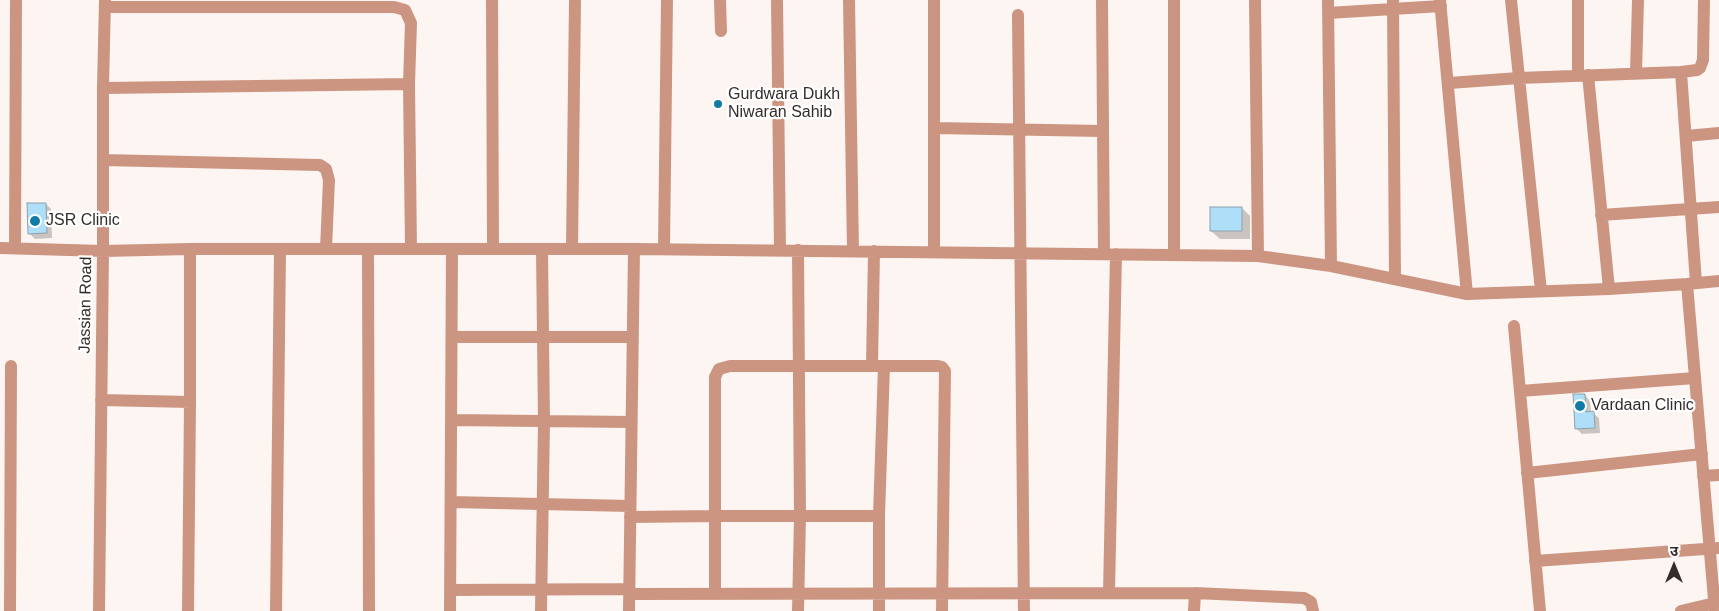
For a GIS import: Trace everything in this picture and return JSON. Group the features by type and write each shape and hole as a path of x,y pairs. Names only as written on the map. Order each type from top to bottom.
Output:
{"street":[{"path":"15,248 16,0"},
{"path":"492,0 494,249"},
{"path":"572,249 576,0"},
{"path":"664,249 667,0"},
{"path":"720,0 721,31"},
{"path":"777,0 780,250"},
{"path":"850,0 853,251"},
{"path":"934,0 934,252"},
{"path":"1102,0 1102,131 1110,254 1109,593"},
{"path":"1174,0 1174,254"},
{"path":"1255,0 1258,256"},
{"path":"1511,0 1541,291"},
{"path":"1578,0 1583,75 1602,215 1609,289"},
{"path":"1636,73 1638,0"},
{"path":"1449,83 1697,70 1701,64 1704,0"},
{"path":"105,3 403,8 408,13 411,22 409,84 411,249"},
{"name":"Jassian Road","path":"99,611 105,3"},
{"path":"1331,266 1328,6 1440,3 1449,83 1467,294"},
{"path":"1393,5 1395,279"},
{"path":"1018,15 1024,611"},
{"path":"1681,72 1691,210 1695,378 1704,476 1714,548 1716,606 1681,611"},
{"path":"103,88 409,84"},
{"path":"934,128 1102,131"},
{"path":"1686,136 1719,132"},
{"path":"103,160 320,166 326,169 329,180 326,249"},
{"path":"1602,215 1719,207"},
{"path":"0,248 103,251 190,249 664,249 1258,256 1331,266 1467,294 1609,289 1719,281"},
{"path":"188,611 190,249"},
{"path":"450,611 452,249"},
{"path":"541,611 544,422 542,249"},
{"path":"629,611 634,249"},
{"path":"276,611 280,250"},
{"path":"368,250 369,611"},
{"path":"798,250 800,366 798,611"},
{"path":"874,251 878,366 879,611"},
{"path":"1514,326 1540,611"},
{"path":"452,338 632,337"},
{"path":"10,611 11,366"},
{"path":"715,594 716,372 719,369 730,366 938,366 942,367 945,371 942,611"},
{"path":"1520,391 1695,378"},
{"path":"101,400 190,402"},
{"path":"451,420 631,422"},
{"path":"1528,474 1702,454"},
{"path":"1704,476 1719,475"},
{"path":"451,502 543,504 630,512 715,516 879,516"},
{"path":"1535,560 1714,548"},
{"path":"450,590 629,591 715,594 1195,593 1304,598 1311,602 1313,611"},
{"path":"1194,611 1195,593"}],"building":[{"path":"27,203 46,203 47,233 28,234"},
{"path":"1210,207 1242,207 1242,231 1210,231"},
{"path":"1573,394 1585,394 1586,412 1594,411 1595,428 1575,429"}],"place":[{"name":"Gurdwara Dukh Niwaran Sahib","path":"718,104"},
{"name":"JSR Clinic","path":"35,221"},
{"name":"Vardaan Clinic","path":"1580,406"}]}
